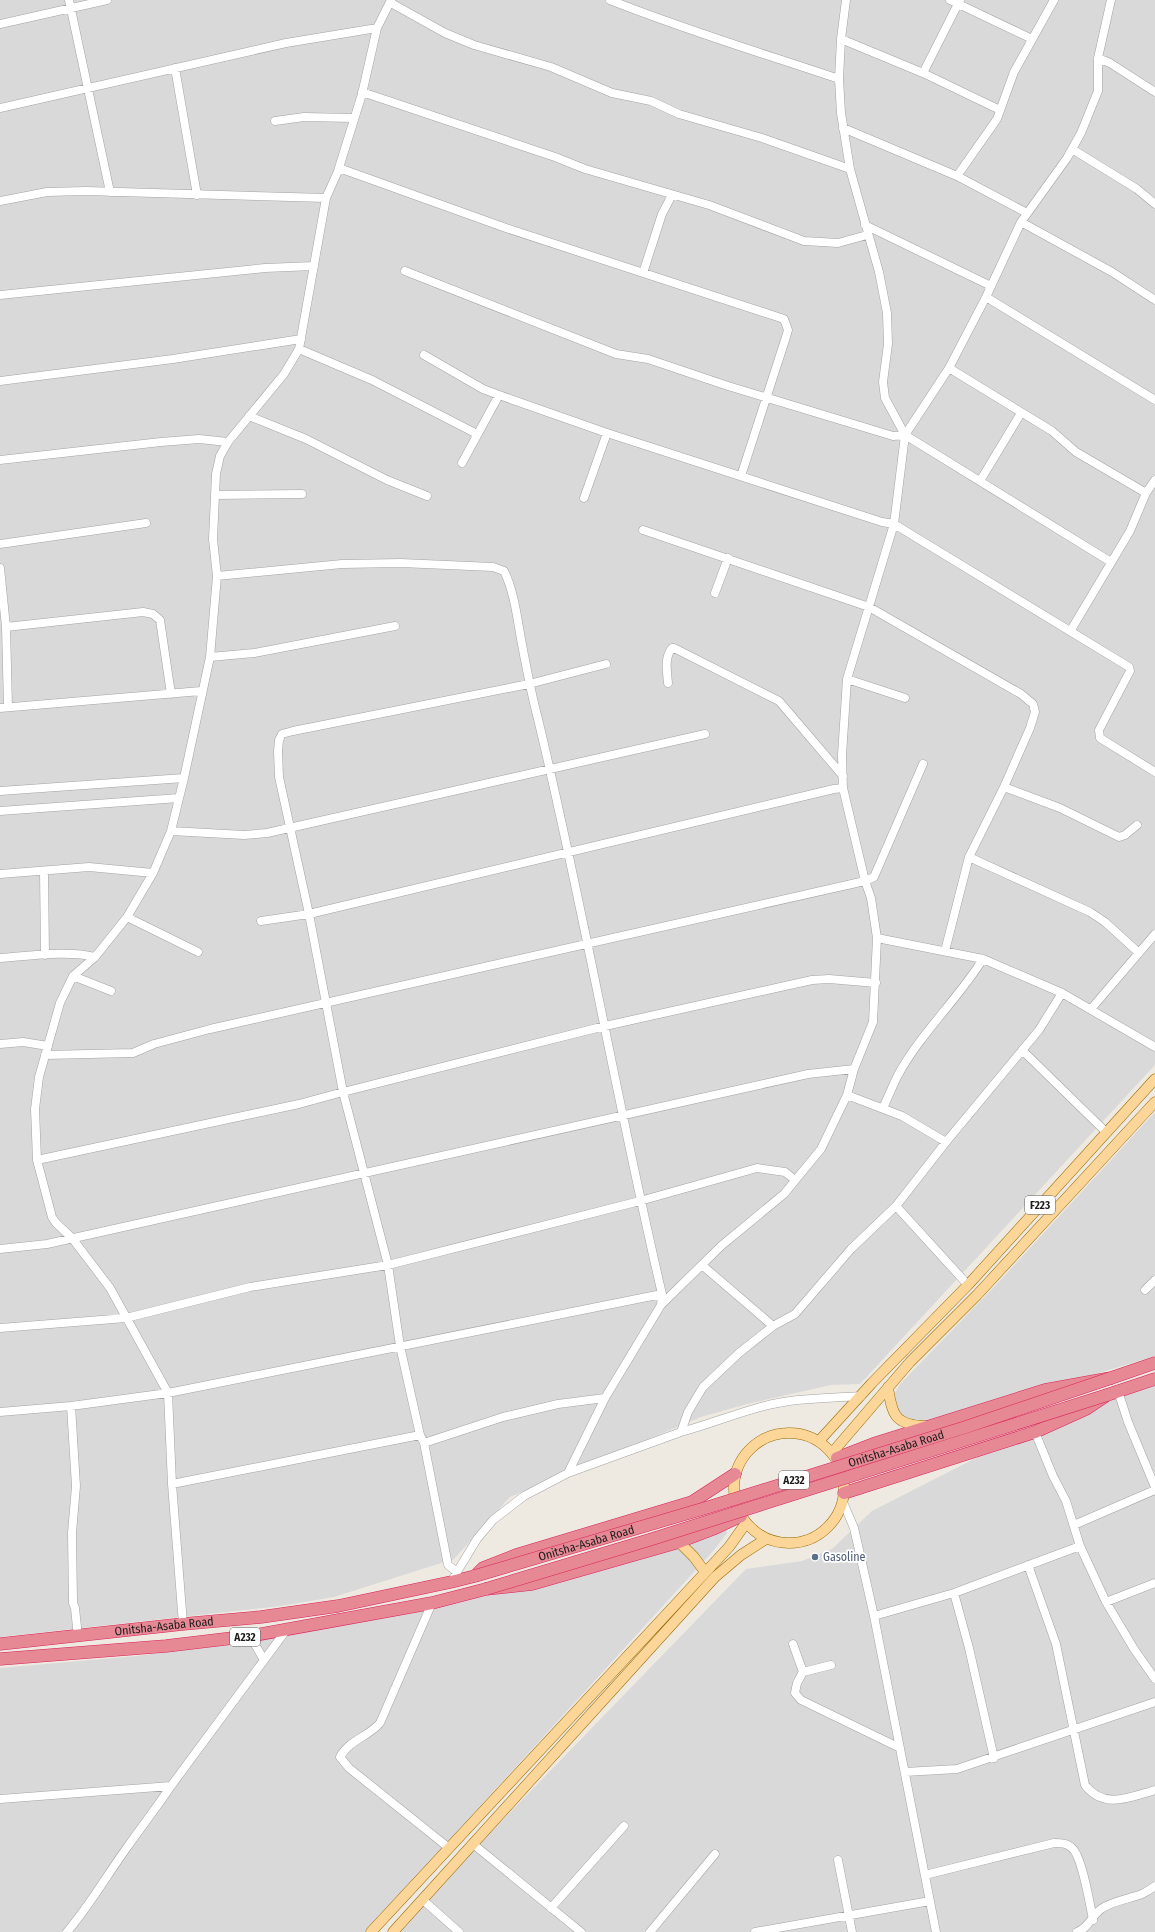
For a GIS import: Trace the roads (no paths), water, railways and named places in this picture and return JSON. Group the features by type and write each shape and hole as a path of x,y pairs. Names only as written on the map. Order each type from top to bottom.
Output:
{"highway":[{"name":"Onitsha-Asaba Road","path":"0,1644 261,1617 338,1606 454,1577 475,1576 709,1507 966,1427 1155,1363"},
{"path":"835,1456 1045,1390 1111,1378"},
{"name":"A232","path":"0,1659 105,1652 250,1636 432,1603 486,1589 649,1540 1155,1379"},
{"path":"843,1498 1035,1432 1086,1409 1113,1393"},
{"path":"475,1576 483,1568 516,1555 692,1502 736,1474"},
{"path":"486,1589 532,1584 679,1542 743,1519"},
{"path":"100,1634 105,1652"}],"main road":[{"name":"F223","path":"819,1441 925,1331 1155,1079"},
{"name":"F223","path":"835,1456 888,1388 977,1295 1155,1102"},
{"path":"925,1331 934,1339"},
{"path":"888,1388 894,1414 903,1423 913,1426 931,1426"},
{"path":"795,1433 819,1441 835,1456 843,1476 843,1498 830,1525 817,1536 792,1543 766,1539 752,1529 743,1519 734,1491 736,1474 748,1451 769,1436 795,1433"},
{"path":"371,1932 729,1547 743,1519"},
{"path":"393,1932 715,1577 741,1555 766,1539"},
{"path":"679,1542 694,1557 705,1572"}],"street":[{"path":"69,0 86,89 110,192"},
{"path":"0,24 108,0"},
{"path":"610,0 670,24 702,33 839,79"},
{"path":"846,0 841,39 839,79 843,128 850,169 867,235 879,272 888,313 888,344 883,382 885,398 905,435 1111,562"},
{"path":"950,0 959,2 1032,39"},
{"path":"957,176 992,127 1014,72 1054,0"},
{"path":"568,1472 605,1398 661,1305 721,1246 784,1194 820,1149 846,1095 854,1069 873,1022 877,938 871,898 865,881 843,788 842,755 847,679 894,524 905,435 949,368 986,297 1021,222 1072,149 1096,100 1098,91 1098,58 1111,0"},
{"path":"183,1624 172,1484 168,1394 110,1288 72,1238 56,1223 52,1216 37,1160 35,1109 39,1078 60,1003 73,976 95,956 126,917 153,873 171,830 184,778 210,657 217,576 213,540 216,474 219,462 228,442 284,374 299,349 326,198 339,168 362,92 377,28 391,1 445,33 474,45 551,67 612,93 651,101 679,114 762,138 850,169"},
{"path":"923,73 959,2"},
{"path":"0,108 286,43 377,28"},
{"path":"841,39 923,73 1000,110"},
{"path":"1098,58 1110,63 1155,92"},
{"path":"175,68 198,195"},
{"path":"362,92 555,157 585,169 708,206 804,241 838,243 867,235"},
{"path":"275,120 304,117 354,118"},
{"path":"843,128 957,176 1027,213"},
{"path":"1072,149 1136,189 1155,204"},
{"path":"339,168 506,228 784,319 788,330 740,476"},
{"path":"0,201 47,192 110,192 326,198"},
{"path":"643,273 662,214 672,195"},
{"path":"1021,222 1112,272 1155,300"},
{"path":"865,225 991,286"},
{"path":"0,295 265,268 314,266"},
{"path":"405,271 616,354 648,359 728,386 893,436 905,435"},
{"path":"986,297 1155,400"},
{"path":"0,381 173,359 301,339"},
{"path":"299,349 372,380 477,434"},
{"path":"424,355 483,389 499,396 607,433 882,522 894,524 1130,667 1130,671 1099,730 1100,738 1155,772"},
{"path":"949,368 1052,431 1076,452 1146,493"},
{"path":"462,463 499,396"},
{"path":"980,481 1021,413"},
{"path":"249,416 306,439 387,480 427,496"},
{"path":"584,498 607,433"},
{"path":"0,460 199,439 228,442"},
{"path":"1071,630 1130,531 1146,493 1155,480"},
{"path":"215,495 302,494"},
{"path":"0,544 146,523"},
{"path":"643,530 869,607 1021,694 1033,704 1035,712 1030,728 1004,787 969,857 945,951"},
{"path":"715,593 728,558"},
{"path":"217,576 342,564 401,562 493,567 504,571 508,578 529,684 550,768 605,1026 640,1201 662,1294 661,1305"},
{"path":"0,568 6,627 4,707 202,691"},
{"path":"6,627 143,612 153,614 160,620 171,694"},
{"path":"210,657 254,653 395,626"},
{"path":"668,683 666,668 668,656 672,648 674,648 774,697 843,776"},
{"path":"454,1577 448,1565 422,1439 400,1346 388,1265 343,1092 309,914 279,777 279,740 282,734 529,684 606,664"},
{"path":"847,679 904,698"},
{"path":"171,830 244,835 267,833 705,734"},
{"path":"46,1055 133,1053 154,1044 210,1028 865,881 874,877 923,764"},
{"path":"0,791 184,778"},
{"path":"1004,787 1060,808 1119,837 1125,835 1137,825"},
{"path":"261,921 309,914 843,788"},
{"path":"0,811 179,798"},
{"path":"969,857 1090,912 1105,922 1139,953"},
{"path":"0,874 90,867 153,873"},
{"path":"44,871 45,955"},
{"path":"126,917 198,952"},
{"path":"1091,1009 1155,934"},
{"path":"877,938 983,959 1062,993 1155,1047"},
{"path":"0,958 87,954 95,956"},
{"path":"883,1108 899,1074 919,1044 971,978 983,959"},
{"path":"73,976 111,992"},
{"path":"37,1160 299,1104 605,1026 820,979 876,983"},
{"path":"681,1432 688,1412 703,1387 739,1353 773,1326 795,1314 851,1249 896,1206 946,1142 1039,1030 1062,993"},
{"path":"0,1044 24,1042 48,1046"},
{"path":"1022,1050 1107,1132"},
{"path":"0,1249 48,1244 808,1074 854,1069"},
{"path":"846,1095 902,1116 946,1142"},
{"path":"0,1328 126,1318 250,1287 388,1265 640,1201 757,1168 785,1172 795,1180"},
{"path":"896,1206 968,1284"},
{"path":"702,1265 773,1326"},
{"path":"1144,1290 1155,1280"},
{"path":"0,1412 71,1406 168,1394 662,1294"},
{"path":"1113,1393 1128,1422 1155,1487"},
{"path":"454,1577 477,1539 504,1510 524,1496 568,1472 681,1432 712,1424 757,1408 798,1399 861,1396"},
{"path":"172,1484 422,1439 558,1404 605,1398"},
{"path":"71,1406 76,1486 72,1533 73,1603 75,1608 78,1637"},
{"path":"1035,1432 1053,1476 1066,1500 1080,1546 1106,1602 1134,1649 1155,1679"},
{"path":"1074,1525 1155,1490"},
{"path":"843,1498 854,1528 874,1616 936,1932"},
{"path":"874,1616 954,1593 1080,1546"},
{"path":"1028,1565 1056,1644 1085,1785 1097,1796 1114,1801 1155,1790"},
{"path":"1106,1602 1155,1583"},
{"path":"954,1593 969,1648 994,1758"},
{"path":"432,1603 380,1723 373,1731 344,1749 340,1757 349,1768 449,1848"},
{"path":"67,1932 79,1918 171,1786 287,1629"},
{"path":"250,1636 264,1660"},
{"path":"794,1644 803,1672 797,1683 795,1692 801,1700 900,1748"},
{"path":"803,1672 831,1665"},
{"path":"905,1772 942,1772 957,1769 994,1758 1073,1729 1155,1702"},
{"path":"0,1799 171,1786"},
{"path":"551,1908 624,1826"},
{"path":"925,1875 1054,1843 1066,1844 1073,1848 1079,1860 1093,1920"},
{"path":"473,1844 581,1932"},
{"path":"650,1932 715,1854"},
{"path":"838,1860 852,1932"},
{"path":"1077,1932 1084,1930 1099,1910 1105,1906 1143,1894 1155,1886"},
{"path":"423,1900 459,1932"},
{"path":"755,1932 849,1917 930,1901"}],"place":[{"name":"Gasoline","path":"815,1557"}]}
